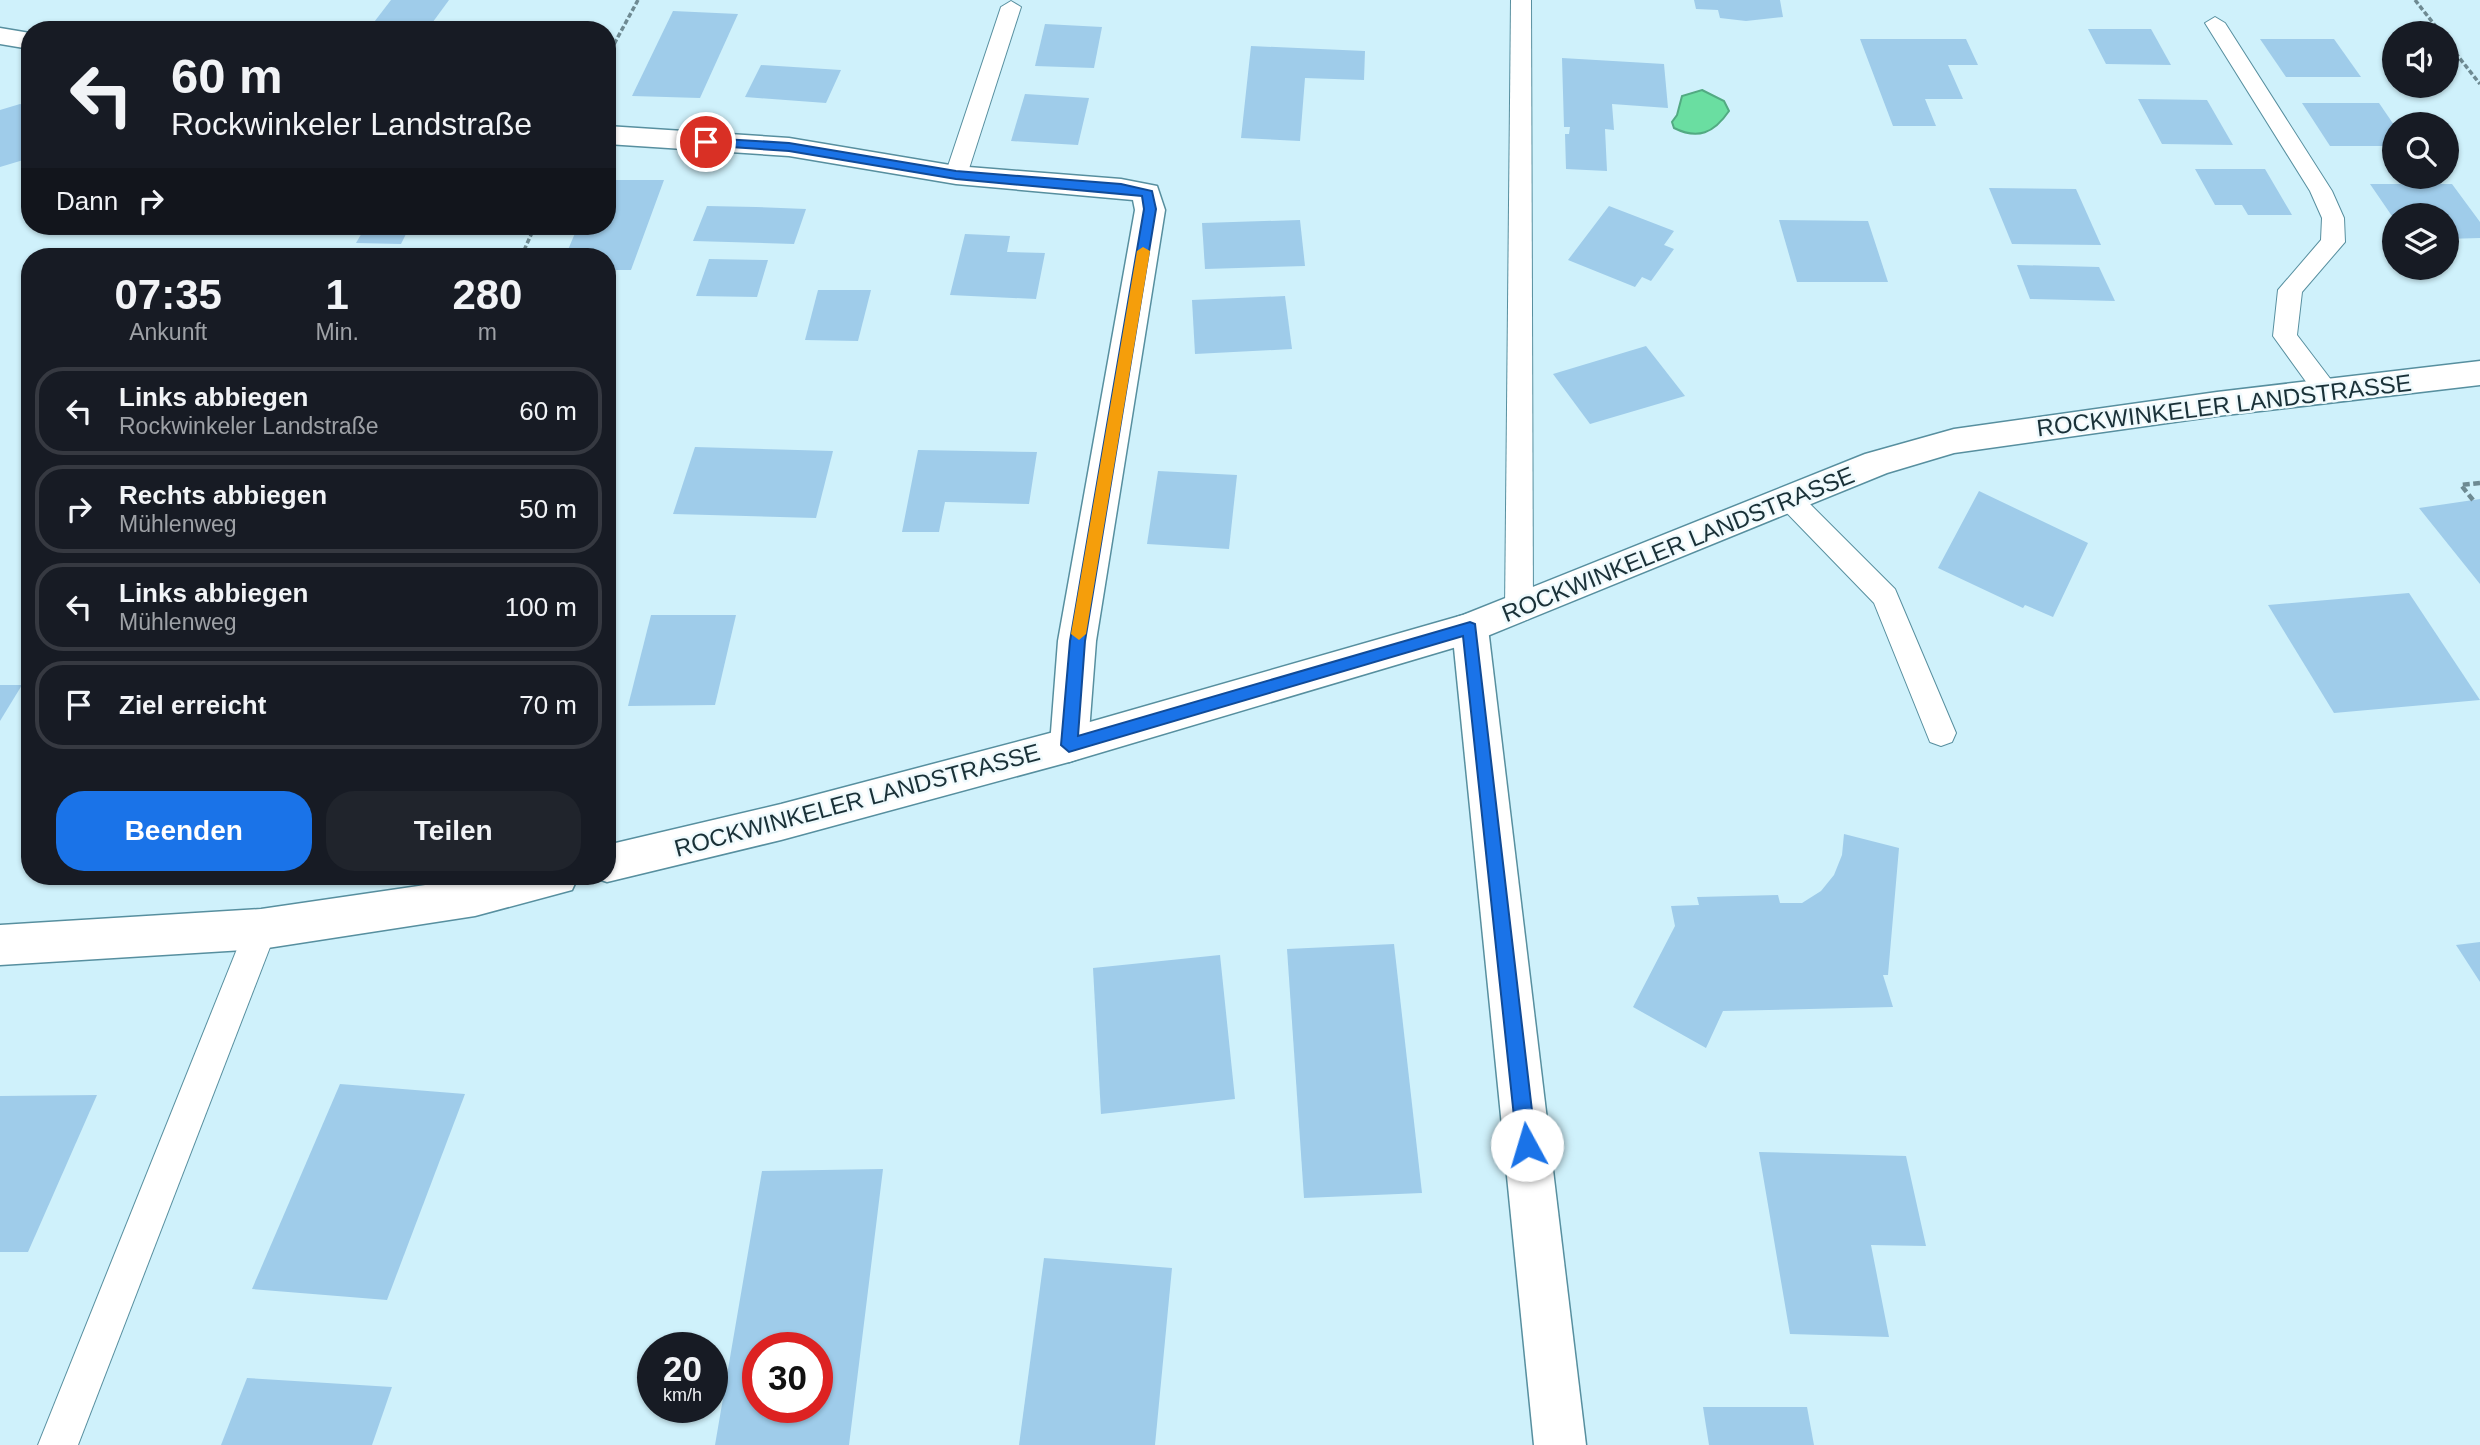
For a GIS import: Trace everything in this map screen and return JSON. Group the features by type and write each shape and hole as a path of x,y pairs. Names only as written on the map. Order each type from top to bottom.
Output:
{"main road":[{"path":"0,36 21,40"},
{"path":"616,136 789,147 956,175 1121,188 1147,193 1150,209 1077,641 1069,745"},
{"name":"ROCKWINKELER LANDSTRASSE","path":"616,862 781,822 1069,745 1470,628 1519,611 1877,463 1954,441 2480,373"},
{"path":"1470,628 1560,1445"},
{"path":"0,945 30,941 261,929 475,897 524,885"}],"lane":[{"path":"1519,611 1521,0"},
{"path":"956,175 1011,7"},
{"path":"2215,23 2321,191 2333,218 2333,243 2290,290 2285,336 2326,391"},
{"path":"1789,499 1885,597 1941,733"},
{"path":"58,1445 261,929"}],"path":[{"path":"616,40 638,0"},
{"path":"2415,0 2432,21"},
{"path":"2459,57 2480,84"},
{"path":"2473,500 2461,485 2480,483"}],"shaded area":[{"path":"1702,90 1724,101 1729,111 1717,125 1705,132 1691,134 1674,128 1672,122 1677,115 1682,96"}],"building":[{"path":"391,0 449,0 434,21 375,21"},
{"path":"1694,0 1780,0 1783,17 1746,21 1720,18 1718,10 1696,9"},
{"path":"673,11 738,14 700,98 632,96"},
{"path":"1045,24 1102,27 1094,68 1035,66"},
{"path":"2088,29 2151,29 2171,65 2106,64"},
{"path":"1860,39 1966,39 1978,65 1948,65 1963,99 1925,99 1936,126 1893,126"},
{"path":"2260,39 2334,39 2361,77 2286,77"},
{"path":"1251,46 1365,51 1364,80 1305,78 1300,141 1241,138"},
{"path":"1562,58 1664,64 1668,108 1612,104 1614,130 1605,129 1607,171 1566,169 1565,134 1569,134 1570,127 1564,127"},
{"path":"761,65 841,70 826,103 745,97"},
{"path":"1025,94 1089,98 1078,145 1011,141"},
{"path":"2138,99 2207,100 2233,145 2162,144"},
{"path":"2302,103 2379,103 2385,112 2382,112 2382,146 2330,146"},
{"path":"21,104 21,161 0,167 0,110"},
{"path":"2195,169 2265,169 2292,215 2248,215 2242,205 2215,205"},
{"path":"616,180 664,180 631,270 616,270 616,248 569,248 574,235 616,235"},
{"path":"2370,184 2382,184 2382,189 2456,189 2480,222 2480,238 2459,239 2459,203 2383,203"},
{"path":"1989,188 2076,189 2101,245 2012,244"},
{"path":"707,206 806,209 794,244 693,241"},
{"path":"1609,206 1674,231 1664,245 1674,249 1651,281 1642,277 1635,287 1568,260"},
{"path":"1300,220 1305,266 1205,269 1202,223"},
{"path":"1779,220 1868,221 1888,282 1797,282"},
{"path":"965,234 1010,236 1007,252 1045,253 1036,299 950,295"},
{"path":"361,235 406,235 401,244 356,243"},
{"path":"709,259 768,260 757,297 696,296"},
{"path":"2017,265 2099,267 2115,301 2030,299"},
{"path":"818,290 871,290 858,341 805,340"},
{"path":"1285,296 1292,349 1195,354 1192,300"},
{"path":"1646,346 1685,396 1590,424 1553,374"},
{"path":"695,447 833,451 816,518 673,514"},
{"path":"918,450 1037,452 1029,504 945,502 939,532 902,532"},
{"path":"1158,471 1237,475 1229,549 1147,544"},
{"path":"1979,491 2088,543 2053,617 2025,605 2023,608 1938,568"},
{"path":"2480,499 2480,584 2419,508"},
{"path":"2409,593 2480,700 2334,713 2268,605"},
{"path":"651,615 736,615 715,705 628,706"},
{"path":"0,685 21,685 21,687 0,721"},
{"path":"1844,834 1899,848 1888,975 1883,975 1893,1007 1723,1011 1706,1048 1633,1007 1675,926 1671,906 1699,905 1697,897 1778,895 1780,903 1802,903 1821,891 1834,875 1842,855"},
{"path":"2480,942 2480,982 2456,945"},
{"path":"1394,944 1422,1193 1304,1198 1287,949"},
{"path":"1220,955 1235,1099 1101,1114 1093,968"},
{"path":"340,1084 465,1094 387,1300 252,1289"},
{"path":"97,1095 28,1252 0,1252 0,1096"},
{"path":"1759,1152 1906,1156 1926,1246 1871,1245 1889,1337 1790,1334"},
{"path":"883,1169 849,1445 715,1445 719,1423 728,1423 728,1369 762,1171"},
{"path":"1044,1258 1172,1268 1155,1445 1019,1445"},
{"path":"247,1378 392,1387 372,1445 221,1445"},
{"path":"1703,1407 1807,1407 1814,1445 1709,1445"}],"slow traffic":[{"path":"1079,634 1143,251"}],"route":[{"path":"706,142 789,147 956,175 1121,188 1147,193 1150,209 1077,641 1069,745 1470,628 1527,1145"}]}
